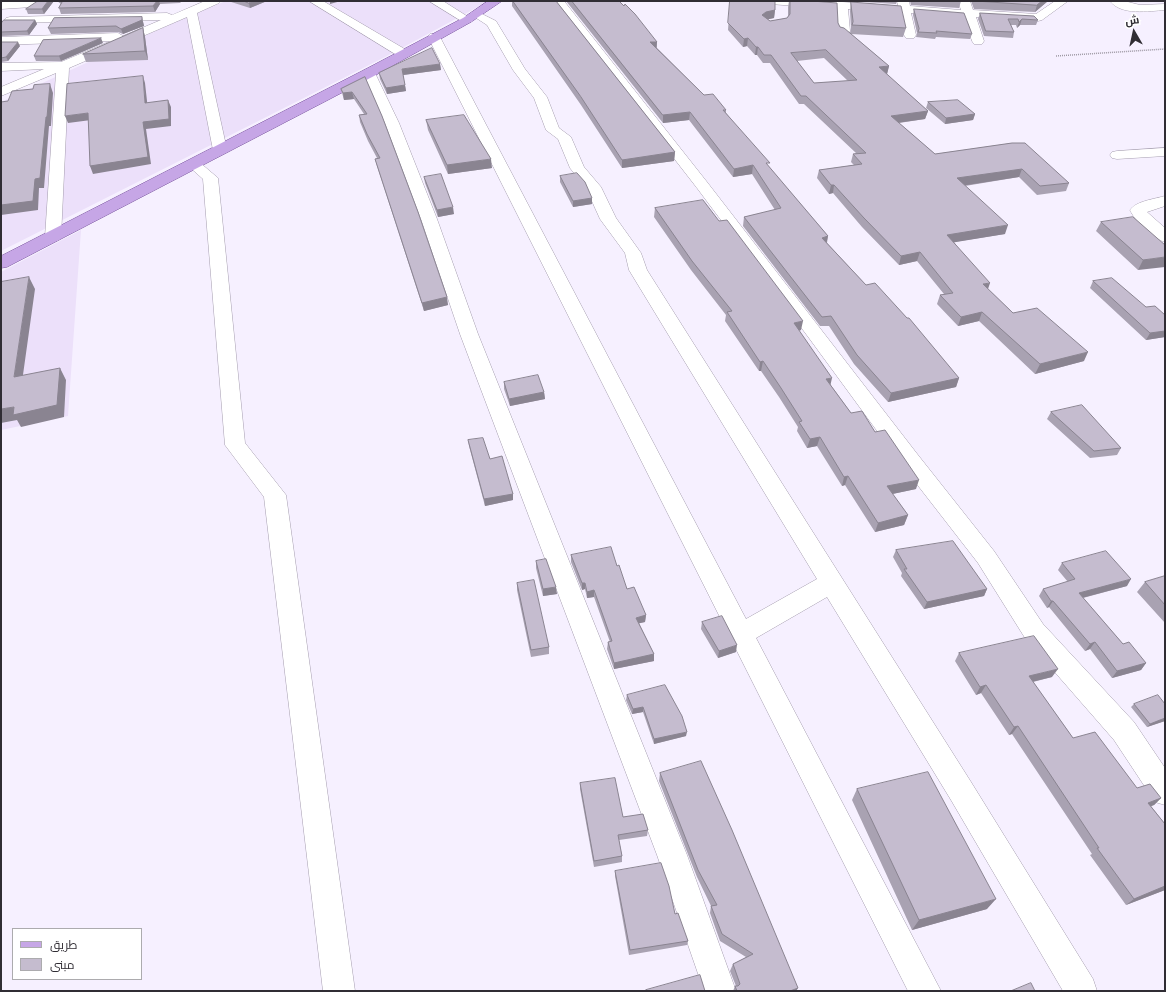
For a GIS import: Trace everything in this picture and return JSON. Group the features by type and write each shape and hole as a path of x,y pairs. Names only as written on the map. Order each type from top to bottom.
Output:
{"main road":[{"path":"1,264 404,54 471,17 496,1"}],"street":[{"path":"1,6 4,1"},
{"path":"1,92 214,1"},
{"path":"315,1 404,54"},
{"path":"435,1 471,17 492,23 520,70 540,97 553,130 564,137 577,168 594,188 608,219 633,252 638,270 961,791 1081,991"},
{"path":"558,1 702,185 910,460 986,557 1034,631 1124,731 1165,792"},
{"path":"781,15 777,1 842,5 904,5 968,13 1038,18 1062,1"},
{"path":"964,1 978,41"},
{"path":"1116,1 1122,5 1133,8 1165,7"},
{"path":"1,6 37,2"},
{"path":"6,21 37,2"},
{"path":"842,5 844,31"},
{"path":"904,5 910,35"},
{"path":"6,21 186,13"},
{"path":"186,13 220,150"},
{"path":"1,41 128,37"},
{"path":"434,37 925,991"},
{"path":"1,67 53,64 63,66"},
{"path":"53,237 63,66"},
{"path":"369,72 392,123 429,219 469,334 672,855 720,991"},
{"path":"1117,155 1165,152"},
{"path":"193,164 210,178 235,445 275,495 339,991"},
{"path":"1165,201 1138,210 1140,215 1165,237"},
{"path":"741,634 831,583"}],"path":[{"path":"1056,56 1165,49"}],"shaded area":[{"path":"226,1 489,1 387,56 1,251 1,102 184,18"},
{"path":"81,230 68,416 1,430 1,272"}],"building":[{"path":"38,1 48,1 42,9 26,9"},
{"path":"63,1 157,1 153,6 59,8"},
{"path":"513,1 556,1 675,152 622,160 581,97"},
{"path":"572,1 619,1 624,6 625,4 635,14 657,42 650,42 704,95 713,94 726,110 723,110 770,163 766,163 828,236 822,238 866,285 875,283 907,318 909,318 959,378 891,393 857,355 831,316 822,317 744,217 781,208 753,165 734,169 690,112 663,115"},
{"path":"730,1 775,1 775,10 766,12 762,15 770,21 787,18 790,14 790,1 837,3 838,23 840,27 844,28 889,66 879,67 928,111 891,116 935,154 1012,143 1025,143 1069,183 1040,186 1022,169 957,178 1008,225 947,235 990,283 983,284 1013,313 1037,308 1088,352 1040,364 982,312 961,317 940,295 953,293 920,252 901,256 834,185 831,185 819,170 862,164 853,154 866,153 806,96 801,96 771,55 764,55 748,38 744,39 728,23","holes":["826,50 857,80 814,83 791,53"]},
{"path":"976,1 1042,1 1037,5"},
{"path":"851,2 901,6 906,28 852,25"},
{"path":"914,9 964,13 972,34 936,31 937,33 918,32 919,29"},
{"path":"980,13 1034,16 1038,20 1022,19 1019,22 1018,19 1008,19 1014,32 986,31"},
{"path":"142,17 142,20 121,29 116,26 48,28 54,18"},
{"path":"4,20 35,20 27,31 1,32 1,24"},
{"path":"143,28 145,51 83,54"},
{"path":"101,38 59,56 34,56 43,40"},
{"path":"1,42 18,42 6,57 1,58"},
{"path":"432,48 440,64 402,69 405,85 386,88 379,73"},
{"path":"143,76 145,103 168,100 169,119 143,122 148,157 90,166 88,113 65,116 67,84"},
{"path":"365,77 382,116 418,212 447,297 422,303 375,159 380,158 359,115 367,114 352,92 343,93 341,89"},
{"path":"50,84 40,178 35,179 33,201 1,205 1,102 8,101 12,91 33,89 34,85"},
{"path":"958,100 975,114 946,118 928,102"},
{"path":"464,115 491,159 447,165 426,120"},
{"path":"577,173 585,182 592,198 573,201 560,176"},
{"path":"441,174 453,207 437,210 424,177"},
{"path":"703,200 719,221 727,220 803,321 794,323 832,378 826,379 851,413 862,411 875,432 885,430 919,480 887,486 908,515 878,523 848,476 844,477 820,437 810,439 799,422 802,421 781,388 763,361 760,362 727,312 732,311 692,261 655,208"},
{"path":"1133,217 1165,245 1165,257 1143,260 1101,222"},
{"path":"29,277 14,377 60,368 57,405 13,415 14,407 1,409 1,282"},
{"path":"1112,278 1146,307 1155,306 1165,315 1165,331 1150,333 1093,281"},
{"path":"538,375 544,392 509,399 504,382"},
{"path":"1082,405 1121,448 1094,451 1051,412"},
{"path":"483,438 490,459 502,456 513,494 484,499 468,440"},
{"path":"953,541 987,589 927,602 904,569 907,569 896,550"},
{"path":"611,547 627,589 634,587 646,615 636,618 654,654 614,663 608,642 612,641 594,590 587,592 585,583 582,583 571,555"},
{"path":"1106,551 1131,579 1079,593 1123,644 1129,642 1146,663 1117,671 1095,642 1090,644 1053,601 1051,601 1043,589 1075,579 1062,563"},
{"path":"546,559 556,587 543,589 536,561"},
{"path":"1165,576 1165,605 1145,582"},
{"path":"534,580 549,647 531,650 517,583"},
{"path":"722,616 737,645 719,651 702,622"},
{"path":"1034,636 1058,669 1029,676 1073,738 1095,732 1137,788 1150,784 1161,798 1148,803 1165,824 1165,886 1134,899 1097,848 1099,848 1018,726 1014,727 986,685 980,687 959,653"},
{"path":"665,685 682,716 687,732 654,739 643,707 633,709 627,695"},
{"path":"1158,695 1165,704 1165,718 1150,724 1134,704"},
{"path":"701,761 732,830 798,988 790,991 737,991 735,986 740,984 733,964 753,954 722,934 711,906 717,905 698,870 660,773"},
{"path":"928,772 996,899 919,920 857,789"},
{"path":"615,778 623,817 643,814 648,830 618,835 622,856 594,861 580,783"},
{"path":"661,863 669,886 675,914 678,913 688,941 630,950 615,871"},
{"path":"700,975 705,991 646,990"},
{"path":"1031,983 1035,991 1011,991"}]}
